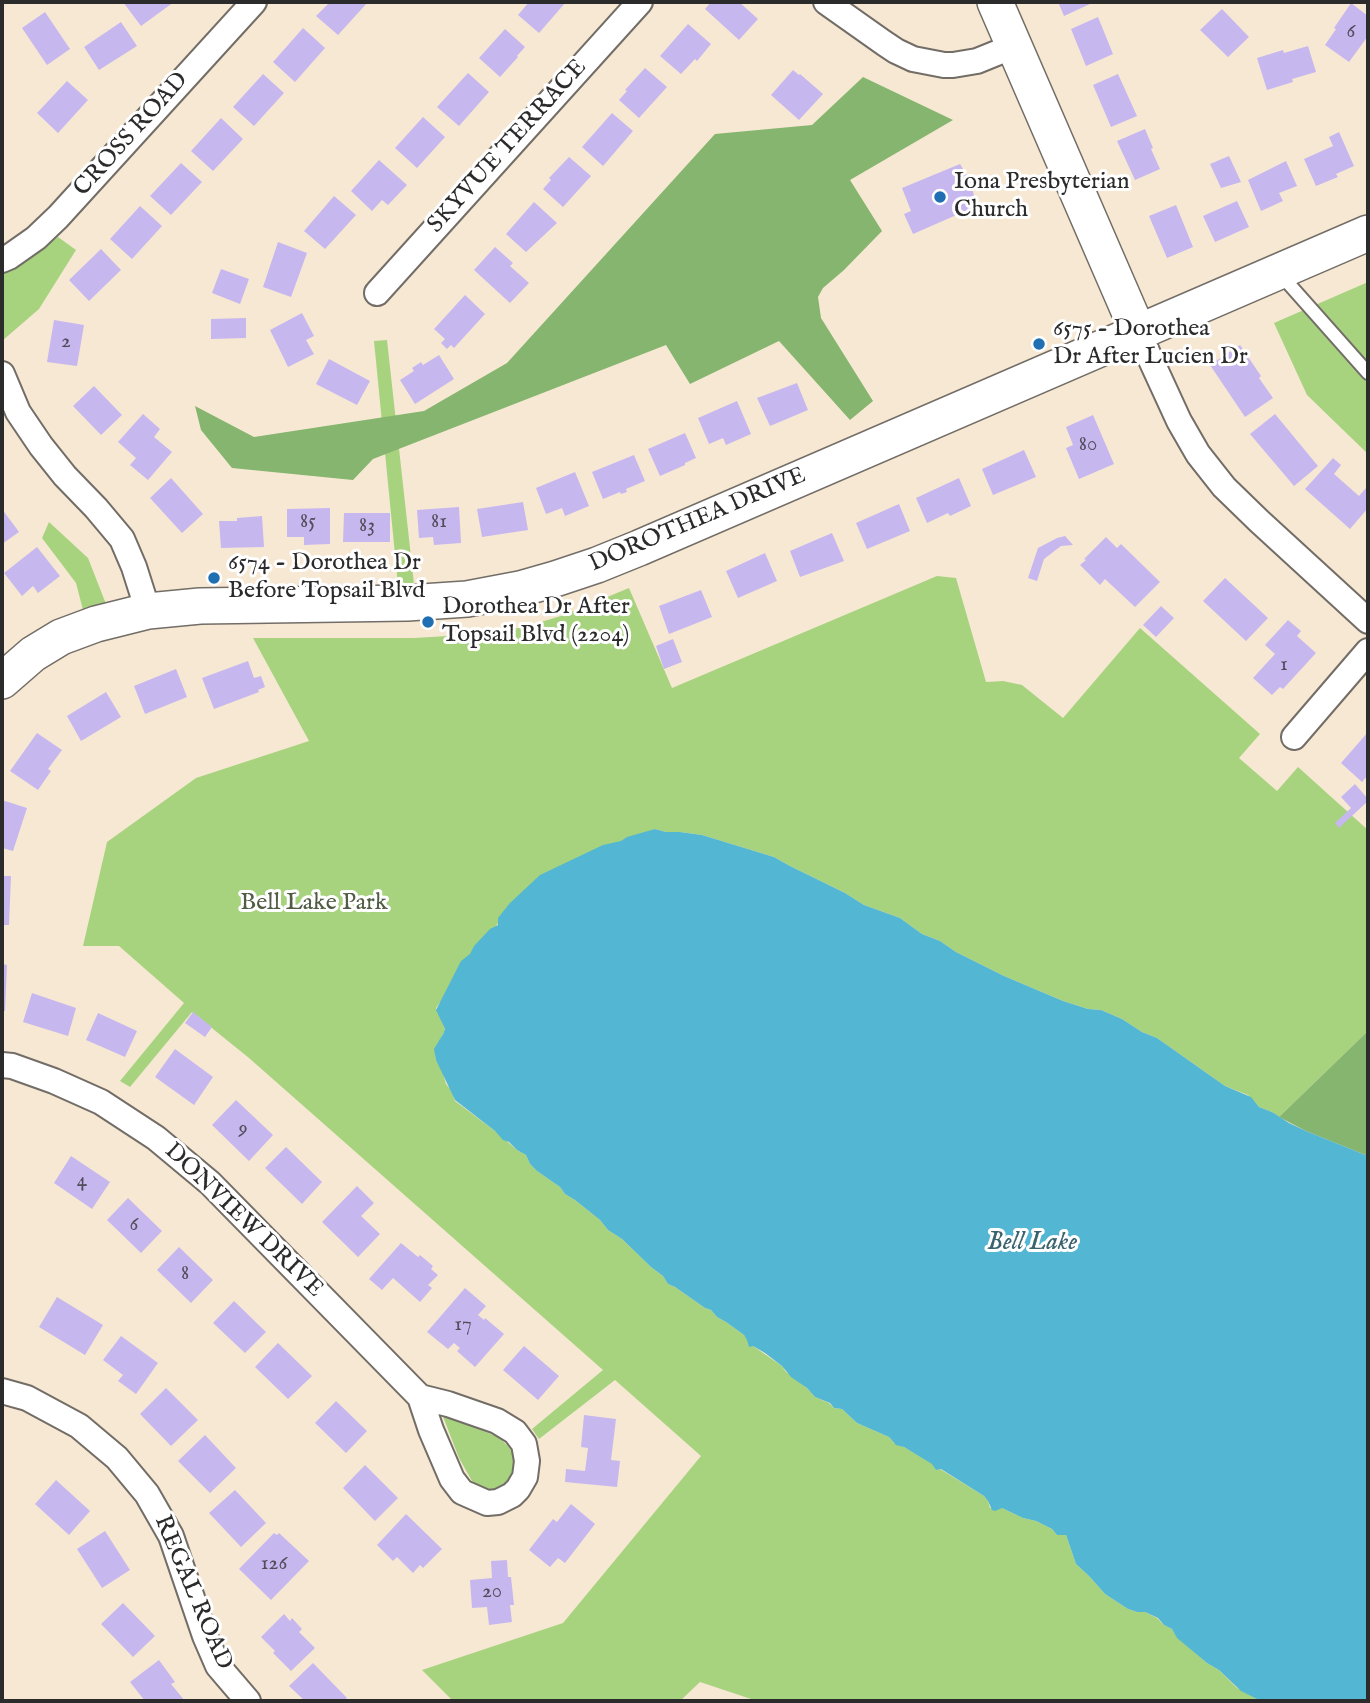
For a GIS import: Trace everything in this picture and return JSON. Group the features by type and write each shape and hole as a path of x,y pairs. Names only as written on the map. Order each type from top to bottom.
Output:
{"street":[{"name":"CROSS ROAD","path":"2,260 36,238 58,217 254,2"},
{"name":"SKYVUE TERRACE","path":"376,293 640,2"},
{"path":"826,2 896,51 913,59 953,65 976,61 1014,46"},
{"path":"995,2 1139,334 1179,421 1198,454 1224,486 1259,521 1368,621"},
{"name":"DOROTHEA DRIVE","path":"2,681 33,654 61,637 96,624 148,611 467,599 555,579 639,548 1368,233"},
{"path":"2,374 18,412 41,446 122,540 148,611"},
{"path":"1294,737 1368,651"},
{"name":"DONVIEW DRIVE","path":"2,1065 54,1081 101,1102 156,1138 210,1183 420,1397 452,1479 462,1492 487,1503 498,1502 512,1495 524,1476 527,1461 524,1444 516,1432 497,1421 420,1397"},
{"name":"REGAL ROAD","path":"2,1391 27,1398 79,1426 117,1458 147,1494 171,1536 218,1666 248,1701"}],"lane":[{"path":"1279,272 1368,373"}],"green space":[{"path":"863,77 953,120 850,180 882,231 823,288 818,297 821,318 873,401 850,420 779,341 690,384 666,345 373,459 353,480 232,468 201,430 195,406 254,437 424,411 507,363 715,134 812,125"},
{"path":"58,237 76,250 39,309 2,341 2,272"},
{"path":"1368,282 1368,454 1307,395 1274,323"},
{"path":"387,340 414,584 398,585 374,341"},
{"path":"49,522 88,558 106,604 83,610 76,583 42,538"},
{"name":"Bell Lake Park","path":"937,576 956,578 986,682 1003,681 1022,685 1063,718 1140,628 1260,734 1239,758 1277,791 1298,767 1368,830 1368,1031 1279,1117 1259,1107 1248,1095 1225,1086 1157,1038 1122,1019 1101,1010 1063,1001 1004,976 922,934 900,918 864,905 774,857 702,835 655,829 499,922 436,1008 445,1029 435,1051 436,1060 455,1101 526,1155 537,1171 600,1220 608,1230 663,1276 668,1284 711,1310 744,1335 753,1346 782,1366 815,1397 834,1408 842,1409 857,1423 889,1437 894,1443 933,1464 936,1470 940,1469 984,1496 990,1508 1002,1508 1036,1521 1052,1529 1057,1535 1066,1535 1076,1564 1105,1594 1128,1609 1145,1612 1157,1618 1237,1688 1261,1701 757,1701 700,1682 680,1701 453,1701 422,1670 563,1623 701,1456 615,1380 539,1439 532,1429 603,1370 249,1058 192,1012 130,1087 120,1081 184,1003 119,946 83,946 107,842 196,778 309,741 253,638 414,638 482,634 524,627 561,616 629,588 672,688"},
{"path":"1368,1031 1368,1156 1279,1117"},
{"path":"442,1414 498,1437 508,1446 516,1458 518,1469 505,1487 483,1489 472,1481 459,1458"}],"water":[{"name":"Bell Lake","path":"655,829 702,835 774,857 864,905 900,918 922,934 1004,976 1063,1001 1101,1010 1122,1019 1157,1038 1225,1086 1251,1097 1259,1107 1306,1131 1368,1156 1368,1701 1261,1701 1241,1691 1219,1670 1177,1638 1172,1629 1158,1618 1128,1609 1105,1594 1076,1564 1066,1535 1057,1535 1052,1529 1036,1521 1002,1508 992,1510 984,1496 941,1469 936,1470 932,1464 896,1445 889,1437 857,1423 842,1409 834,1408 830,1403 815,1397 765,1353 753,1346 749,1347 744,1335 711,1310 668,1284 663,1276 608,1230 600,1220 537,1171 526,1155 503,1140 455,1100 436,1060 434,1049 445,1029 436,1010 461,961 490,929 498,925 498,918 510,903 540,875 603,845"}],"building":[{"path":"123,2 174,2 141,26"},
{"path":"330,2 368,2 338,35 316,16"},
{"path":"529,2 566,2 539,33 518,15"},
{"path":"711,2 739,2 758,19 739,40 705,9"},
{"path":"1058,2 1089,2 1090,4 1064,16"},
{"path":"1351,3 1368,16 1368,36 1349,62 1325,45"},
{"path":"1222,9 1249,37 1228,57 1200,30"},
{"path":"45,12 70,49 47,65 22,28"},
{"path":"1098,17 1113,54 1086,66 1071,29"},
{"path":"121,22 137,46 99,70 84,47"},
{"path":"688,24 711,44 697,61 695,59 681,74 660,56"},
{"path":"303,28 325,48 295,82 273,62"},
{"path":"505,29 525,47 500,77 479,58"},
{"path":"1308,46 1316,72 1267,90 1257,58"},
{"path":"645,68 667,87 639,118 619,100"},
{"path":"793,70 823,94 799,120 771,95"},
{"path":"468,73 489,92 459,126 437,107"},
{"path":"263,74 284,93 254,126 233,107"},
{"path":"1118,74 1137,116 1111,127 1093,85"},
{"path":"67,81 88,100 58,133 37,113"},
{"path":"612,113 633,131 603,166 582,147"},
{"path":"423,117 445,137 417,168 395,148"},
{"path":"221,118 243,139 213,171 191,151"},
{"path":"1145,129 1160,169 1135,180 1117,141"},
{"path":"1339,132 1354,166 1336,174 1338,177 1316,186 1304,159 1333,146 1329,137"},
{"path":"1229,156 1241,182 1221,188 1210,164"},
{"path":"569,157 591,176 563,207 543,189 551,180 549,178"},
{"path":"379,160 407,185 388,205 382,200 372,211 351,191"},
{"path":"1286,161 1297,186 1279,193 1283,201 1261,211 1248,180"},
{"path":"181,163 202,182 171,215 150,196"},
{"name":"Iona Presbyterian Church","path":"960,164 974,187 972,188 977,206 913,234 904,214 911,211 902,188"},
{"path":"334,196 356,215 325,249 304,231"},
{"path":"1237,201 1249,227 1215,242 1203,216"},
{"path":"534,202 557,223 526,252 506,234"},
{"path":"1176,205 1193,247 1167,258 1149,216"},
{"path":"140,206 162,226 132,259 110,239"},
{"path":"278,242 307,253 291,297 263,287"},
{"path":"495,247 513,263 510,266 529,283 510,303 474,270"},
{"path":"101,249 121,270 89,301 69,280"},
{"path":"221,269 249,279 240,304 212,293"},
{"path":"465,295 485,314 454,348 451,345 447,349 441,343 445,339 434,329"},
{"path":"302,313 314,336 306,340 314,354 288,367 270,330"},
{"path":"246,318 246,338 211,339 211,319"},
{"path":"54,320 84,325 77,366 47,362"},
{"path":"1240,345 1273,398 1245,417 1210,365"},
{"path":"439,355 454,379 415,404 400,380 414,371 412,368 421,362 423,365"},
{"path":"329,359 370,381 357,405 316,384"},
{"path":"797,383 808,410 770,426 757,398"},
{"path":"94,386 122,415 101,435 73,406"},
{"path":"737,401 751,434 726,445 723,438 709,444 698,418"},
{"path":"143,414 160,429 154,437 172,452 148,480 130,465 136,458 118,442"},
{"path":"1275,414 1318,466 1294,486 1250,434"},
{"path":"1093,415 1114,464 1079,479 1066,448 1073,445 1066,427"},
{"path":"685,433 696,458 660,476 648,449"},
{"path":"1024,450 1036,477 993,495 982,469"},
{"path":"634,455 645,481 626,489 627,492 603,499 592,472"},
{"path":"1333,458 1341,465 1334,474 1359,496 1366,488 1368,490 1368,508 1350,529 1305,489"},
{"path":"575,472 589,506 565,516 562,508 546,514 536,488"},
{"path":"171,478 203,514 182,533 150,498"},
{"path":"959,478 971,506 927,523 916,498"},
{"path":"523,502 528,530 482,537 477,509"},
{"path":"899,504 910,531 867,549 856,523"},
{"path":"459,507 461,543 434,545 433,537 419,538 417,510"},
{"path":"330,508 330,544 304,545 304,537 287,537 287,509"},
{"path":"2,509 19,532 2,544"},
{"path":"344,513 390,513 390,542 343,542"},
{"path":"262,516 264,547 221,548 219,521"},
{"path":"832,533 844,561 800,577 790,551"},
{"path":"1065,536 1073,545 1061,546 1044,559 1037,581 1028,578 1038,548"},
{"path":"1106,537 1117,548 1121,544 1160,582 1135,607 1105,579 1100,585 1080,565"},
{"path":"37,547 60,576 38,593 33,586 22,596 4,573"},
{"path":"765,553 777,581 738,598 726,571"},
{"path":"1225,578 1268,618 1246,641 1203,601"},
{"path":"701,590 712,617 669,634 659,606"},
{"path":"1161,606 1174,618 1156,637 1143,625"},
{"path":"1288,620 1301,631 1297,636 1316,653 1283,689 1280,687 1272,695 1253,678 1275,654 1265,645"},
{"path":"673,639 682,662 664,669 656,646"},
{"path":"248,661 254,678 261,676 265,687 258,690 259,692 214,709 202,678"},
{"path":"176,669 187,697 145,714 134,686"},
{"path":"106,692 121,717 81,741 67,716"},
{"path":"1368,732 1368,775 1362,782 1341,763"},
{"path":"37,733 62,750 48,769 51,771 38,790 10,771"},
{"path":"1355,784 1368,801 1339,828 1335,823 1351,808 1341,797"},
{"path":"2,800 27,808 13,851 2,848"},
{"path":"2,876 11,876 9,925 2,925"},
{"path":"2,964 7,965 5,1011 2,1011"},
{"path":"32,993 76,1008 68,1036 23,1022"},
{"path":"193,1012 212,1027 205,1037 185,1023"},
{"path":"98,1013 137,1031 125,1057 86,1040"},
{"path":"175,1049 213,1077 194,1105 155,1077"},
{"path":"236,1100 273,1135 249,1161 212,1125"},
{"path":"286,1147 322,1182 302,1204 265,1168"},
{"path":"71,1156 110,1182 92,1209 54,1183"},
{"path":"357,1186 374,1203 361,1216 380,1234 358,1257 322,1222"},
{"path":"128,1198 162,1231 141,1253 107,1220"},
{"path":"401,1243 433,1266 431,1269 438,1275 428,1285 432,1288 420,1302 393,1278 382,1290 369,1279"},
{"path":"179,1247 213,1280 191,1303 157,1270"},
{"path":"465,1288 486,1306 478,1315 504,1334 475,1367 457,1351 460,1348 454,1343 448,1349 427,1332"},
{"path":"57,1297 103,1325 85,1355 39,1327"},
{"path":"234,1301 266,1332 245,1353 213,1323"},
{"path":"121,1336 158,1363 136,1394 118,1381 123,1375 103,1360"},
{"path":"278,1343 312,1376 288,1399 255,1367"},
{"path":"524,1346 559,1376 538,1400 503,1370"},
{"path":"166,1388 198,1420 171,1446 140,1414"},
{"path":"336,1401 367,1431 346,1453 315,1423"},
{"path":"584,1415 616,1419 611,1460 620,1461 617,1487 565,1482 566,1469 585,1471 588,1448 581,1447"},
{"path":"205,1435 236,1468 210,1493 178,1461"},
{"path":"365,1465 398,1498 375,1521 343,1488"},
{"path":"56,1480 90,1511 69,1535 35,1504"},
{"path":"235,1490 266,1523 241,1547 209,1513"},
{"path":"571,1504 595,1524 565,1563 558,1558 550,1567 529,1550 553,1519 557,1522"},
{"path":"406,1514 442,1549 423,1568 420,1565 413,1573 397,1557 393,1561 377,1545"},
{"path":"105,1531 130,1570 102,1588 77,1549"},
{"path":"274,1533 279,1533 309,1561 271,1600 239,1569"},
{"path":"507,1560 514,1605 510,1605 512,1622 489,1625 487,1607 472,1608 470,1580 492,1578 491,1561"},
{"path":"123,1603 155,1636 133,1657 101,1624"},
{"path":"284,1614 290,1621 292,1618 302,1629 299,1632 315,1648 291,1671 261,1637"},
{"path":"159,1660 175,1682 171,1684 185,1701 145,1701 130,1682"},
{"path":"313,1663 347,1698 344,1701 305,1701 289,1686"}],"place":[{"name":"Iona Presbyterian Church","path":"940,197"},
{"name":"6575 - Dorothea Dr After Lucien Dr","path":"1039,344"},
{"name":"6574 - Dorothea Dr Before Topsail Blvd","path":"214,578"},
{"name":"Dorothea Dr After Topsail Blvd (2204)","path":"428,622"}]}
